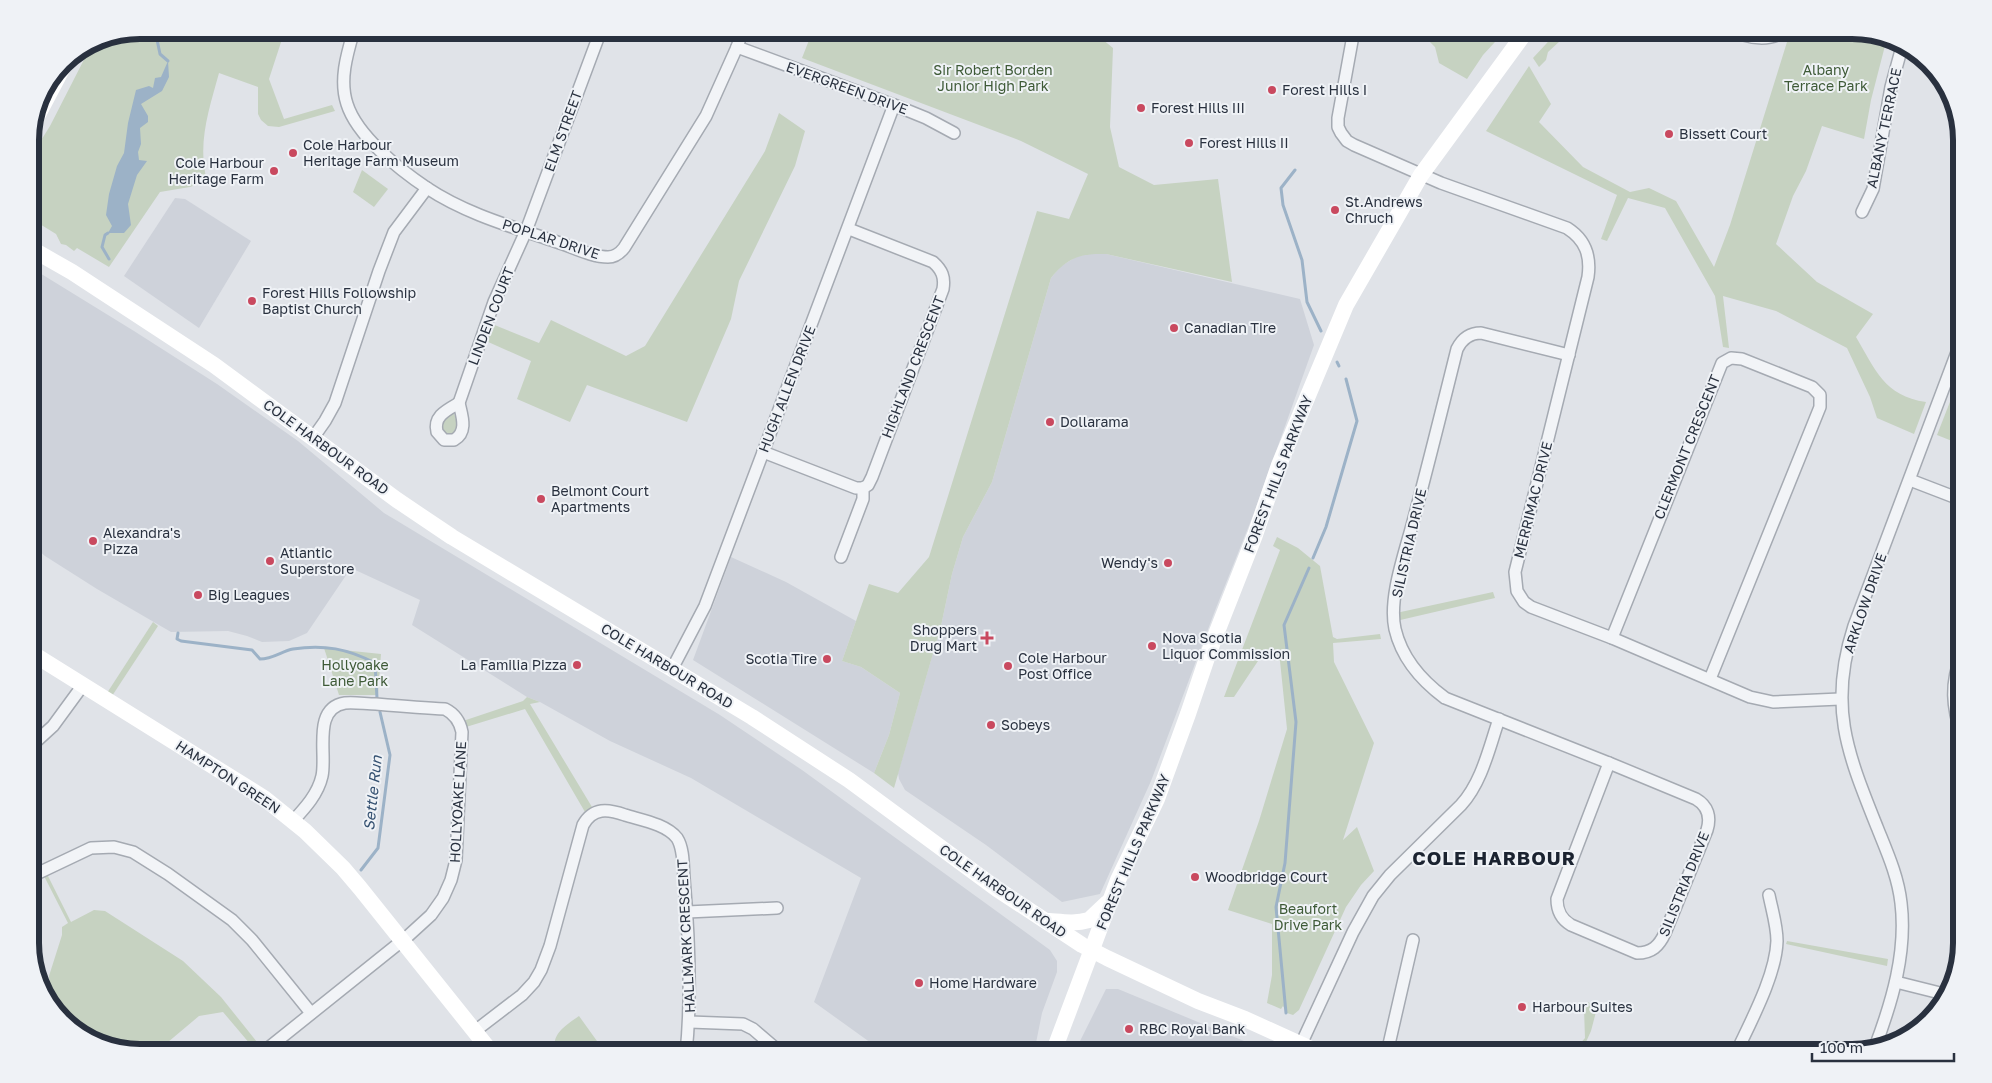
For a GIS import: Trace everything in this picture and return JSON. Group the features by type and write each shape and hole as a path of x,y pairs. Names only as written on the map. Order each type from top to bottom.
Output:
{"main road":[{"name":"FOREST HILLS PARKWAY","path":"1056,1044 1110,900 1157,798 1209,652 1257,530 1279,465 1346,305 1421,175 1520,39"},
{"name":"COLE HARBOUR ROAD","path":"39,253 80,277 214,365 452,537 752,717 849,780 997,889 1046,921 1092,950 1290,1044"},
{"name":"HAMPTON GREEN","path":"39,658 264,798 293,821 343,868 485,1044"},
{"path":"1046,921 1077,924 1089,920 1110,900"}],"street":[{"name":"POPLAR DRIVE","path":"352,39 343,76 344,94 350,113 373,143 427,188 472,212 591,254 606,257 616,255 622,251 702,125 740,39"},
{"name":"ELM STREET","path":"526,231 598,39"},
{"name":"MERRIMAC DRIVE","path":"1352,39 1338,118 1338,127 1347,141 1421,175 1567,228 1580,239 1588,253 1589,269 1515,572 1515,582 1521,599 1531,607 1612,638 1750,697 1773,702 1840,699"},
{"name":"EVERGREEN DRIVE","path":"737,47 894,105 926,118 954,133"},
{"name":"ALBANY TERRACE","path":"1862,212 1873,190 1891,87 1901,51"},
{"name":"HUGH ALLEN DRIVE","path":"672,669 705,606 849,229 894,105"},
{"path":"313,438 335,403 394,232 427,188"},
{"name":"HIGHLAND CRESCENT","path":"841,557 863,499 863,488 868,485 872,478 943,289 944,280 941,271 930,261 849,229"},
{"name":"LINDEN COURT","path":"459,403 494,302 526,231"},
{"name":"SILISTRIA DRIVE","path":"1569,355 1481,333 1468,336 1460,343 1396,592 1394,618 1403,651 1419,676 1445,698 1499,719 1609,763 1696,798 1706,807 1709,817 1707,830 1660,943 1654,949 1643,953 1630,950 1571,925 1560,916 1557,906 1557,899 1609,763"},
{"name":"CLERMONT CRESCENT","path":"1612,638 1719,366 1728,359 1738,358 1803,384 1818,392 1821,404 1710,679"},
{"name":"ARKLOW DRIVE","path":"1877,1041 1896,982 1903,922 1901,902 1893,866 1851,756 1844,732 1840,699 1847,647 1953,364"},
{"path":"763,452 856,488 863,488"},
{"path":"1910,480 1953,497"},
{"path":"39,739 53,726 82,685"},
{"name":"HOLLYOAKE LANE","path":"293,821 310,802 320,784 323,774 324,725 327,715 336,706 352,703 445,709 456,718 462,732 460,796 454,870 448,889 438,907 403,941"},
{"path":"1301,1044 1367,906 1390,874 1461,806 1469,795 1478,780 1499,719"},
{"name":"HALLMARK CRESCENT","path":"475,1031 522,995 534,982 541,970 550,946 582,828 586,820 597,811 612,810 665,828 675,836 681,849 687,912 690,1022 687,1044"},
{"path":"39,874 91,848 114,847 139,855 232,920 252,940 311,1013"},
{"path":"1740,1044 1771,972 1775,957 1777,940 1769,896"},
{"path":"687,912 777,908"},
{"path":"1389,1044 1413,940"},
{"path":"273,1044 403,941"},
{"path":"1896,982 1940,993"},
{"path":"690,1022 743,1024 753,1029 770,1044"}],"shaded area":[{"path":"175,198 185,199 251,241 199,328 124,276"},
{"path":"1096,253 1300,299 1314,345 1254,513 1151,781 1100,894 1062,902 986,845 905,790 898,773 941,626 952,574 963,537 992,482 1051,278 1061,266 1078,256"},
{"path":"39,273 217,384 298,441 384,513 720,715 802,770 1050,950 1057,961 1057,972 1042,1013 1036,1044 872,1044 814,1002 861,878 691,778 610,741 540,702 527,697 412,625 420,600 351,568 307,633 289,641 262,642 228,631 171,632 39,551"},
{"path":"731,557 786,582 856,621 842,661 861,667 900,693 889,735 874,773 693,660"},
{"path":"1106,989 1118,989 1251,1044 1078,1044"}],"green space":[{"path":"139,39 282,39 269,79 284,119 332,105 335,111 279,127 268,126 261,120 258,114 258,87 219,73 205,127 203,153 207,181 190,187 160,192 109,267 77,248 74,251 61,244 56,234 39,224 39,144 87,53 113,42"},
{"name":"Sir Robert Borden Junior High Park","path":"809,39 1102,39 1113,48 1110,127 1119,167 1154,185 1218,179 1232,282 1106,254 1075,258 1057,271 1051,278 992,482 963,537 952,574 941,626 894,788 874,773 889,735 900,693 861,667 842,661 869,584 898,593 929,557 1037,211 1069,219 1088,174 1021,141 802,58"},
{"path":"1427,39 1498,39 1483,55 1467,79 1439,63 1435,47"},
{"path":"1551,39 1562,39 1548,52 1546,60 1539,67 1533,58"},
{"name":"Albany Terrace Park","path":"1790,39 1853,39 1885,44 1871,100 1864,139 1822,126 1806,171 1793,196 1776,244 1817,282 1873,314 1856,337 1875,370 1890,387 1912,399 1926,402 1914,434 1877,418 1870,397 1847,348 1776,311 1723,296 1729,348 1723,347 1715,296 1665,208 1628,198 1607,241 1601,239 1617,195 1486,131 1529,66 1551,104 1539,122 1583,167 1630,192 1649,188 1676,201 1714,267 1730,225 1787,42"},
{"path":"779,113 805,131 795,166 739,281 731,319 687,422 587,385 570,422 517,399 531,361 486,341 492,324 539,343 551,320 626,356 645,346 765,151"},
{"path":"362,170 388,189 374,207 353,192"},
{"path":"1953,394 1953,441 1937,435"},
{"path":"453,410 458,426 454,434 448,438 440,431 443,417"},
{"name":"Beaufort Drive Park","path":"1277,537 1298,548 1320,566 1333,637 1337,639 1380,634 1381,639 1333,643 1334,662 1374,743 1343,840 1357,827 1374,871 1361,885 1346,907 1299,1010 1293,1015 1287,1013 1283,1006 1281,1009 1267,1003 1272,975 1272,924 1228,910 1259,821 1287,729 1280,661 1260,658 1234,697 1224,697 1280,550 1273,546"},
{"path":"1493,592 1495,598 1396,621 1396,613"},
{"path":"153,622 158,626 112,696 107,693"},
{"name":"Hollyoake Lane Park","path":"324,648 381,654 378,695 339,695"},
{"path":"527,697 540,702 530,704 592,807 585,812 525,709 466,727 463,721 523,701"},
{"path":"47,874 71,922 94,910 105,911 183,961 221,997 259,1044 250,1044 223,1012 199,1016 166,1044 139,1044 113,1041 83,1027 64,1010 50,989 49,976 62,935 62,927 68,923 44,876"},
{"path":"1787,941 1888,959 1887,966 1786,944"},
{"path":"1588,1002 1597,1008 1591,1031 1585,1044 1580,1044 1585,1038 1584,1009"},
{"path":"579,1016 599,1044 555,1044 557,1036 564,1027"}],"water":[{"path":"168,61 169,77 162,91 141,104 148,116 148,122 140,128 141,144 138,152 139,160 147,161 137,175 128,204 131,225 124,233 108,233 112,226 106,215 109,194 117,166 124,153 128,123 136,90 149,86 153,88 155,78 161,77"}],"waterway":[{"name":"Settle Run","path":"157,39 160,54 168,61"},
{"path":"1295,170 1281,188 1283,205 1302,260 1307,302 1321,331"},
{"name":"Settle Run","path":"108,233 105,235 102,247 109,259"},
{"path":"1337,362 1339,366"},
{"path":"1313,558 1326,527 1357,421 1346,379"},
{"path":"1286,1013 1276,907 1285,863 1296,722 1284,625 1309,568"},
{"name":"Settle Run","path":"178,633 177,639 181,641 252,650 260,659 269,658 289,650 315,647 336,649 355,654 375,663 377,698"},
{"name":"Settle Run","path":"361,870 378,848 390,755 380,712"}],"place":[{"name":"Forest Hills I","path":"1272,90"},
{"name":"Forest Hills III","path":"1141,108"},
{"name":"Bissett Court","path":"1669,134"},
{"name":"Forest Hills II","path":"1189,143"},
{"name":"Cole Harbour Heritage Farm Museum","path":"293,153"},
{"name":"Cole Harbour Heritage Farm","path":"274,171"},
{"name":"St.Andrews Chruch","path":"1335,210"},
{"name":"Forest Hills Followship Baptist Church","path":"252,301"},
{"name":"Canadian Tire","path":"1174,328"},
{"name":"Dollarama","path":"1050,422"},
{"name":"Belmont Court Apartments","path":"541,499"},
{"name":"Alexandra's Pizza","path":"93,541"},
{"name":"Atlantic Superstore","path":"270,561"},
{"name":"Wendy's","path":"1168,563"},
{"name":"Big Leagues","path":"198,595"},
{"name":"Shoppers Drug Mart","path":"987,638"},
{"name":"Nova Scotia Liquor Commission","path":"1152,646"},
{"name":"Scotia Tire","path":"827,659"},
{"name":"La Familia Pizza","path":"577,665"},
{"name":"Cole Harbour Post Office","path":"1008,666"},
{"name":"Sobeys","path":"991,725"},
{"name":"Woodbridge Court","path":"1195,877"},
{"name":"Home Hardware","path":"919,983"},
{"name":"Harbour Suites","path":"1522,1007"},
{"name":"RBC Royal Bank","path":"1129,1029"}],"district":[{"name":"COLE HARBOUR","path":"1494,858"}]}
